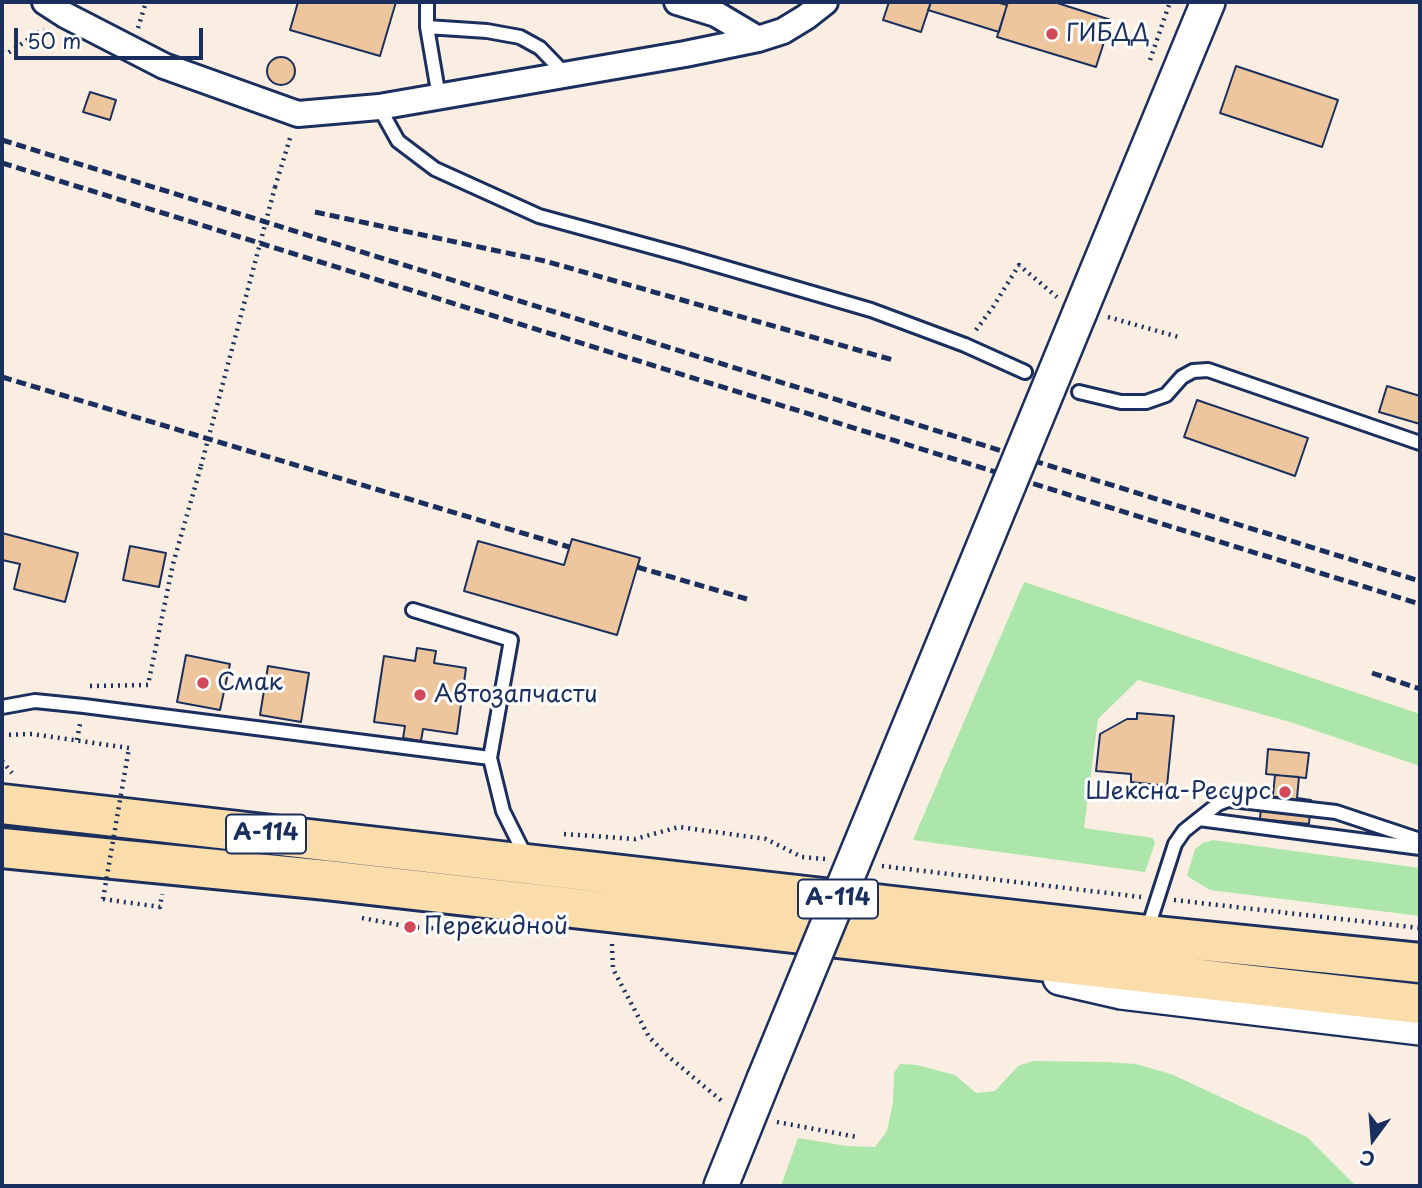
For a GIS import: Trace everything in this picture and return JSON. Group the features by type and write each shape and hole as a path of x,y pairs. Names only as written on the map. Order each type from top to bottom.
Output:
{"highway":[{"name":"А-114","path":"7,788 530,863 1420,963"},
{"name":"А-114","path":"2,848 327,880 1420,1004"}],"street":[{"path":"677,2 716,14 758,39"},
{"path":"55,8 163,66 298,114 379,107 758,39 783,31 825,2"},
{"path":"721,1186 1208,2"},
{"path":"922,947 1121,992 1420,1028"}],"lane":[{"path":"427,2 427,27 439,97"},
{"path":"427,27 487,31 520,37 540,48 566,75"},
{"path":"379,107 398,141 435,169 539,216 871,310 965,345 1025,372"},
{"path":"1079,392 1121,402 1146,402 1166,395 1182,377 1193,371 1208,370 1420,443"},
{"path":"412,610 511,640 490,758 503,811 530,863"},
{"path":"2,707 35,701 84,706 490,758"},
{"path":"1146,934 1175,844 1184,831 1218,804 1228,800 1336,812 1420,840"},
{"path":"1199,819 1420,848"}],"path":[{"path":"2,52 8,53 55,8"},
{"path":"76,740 89,686 148,685 173,564 285,154"},
{"path":"965,345 1019,265 1082,309 1182,338"},
{"path":"2,737 32,734 129,748 103,900 160,906"},
{"path":"2,761 7,788"},
{"path":"121,786 135,788"},
{"path":"555,833 635,839 679,827 766,839 802,857 830,860"},
{"path":"870,865 1420,928"},
{"path":"612,936 613,969 649,1037 731,1108"},
{"path":"770,1120 857,1137"}],"green space":[{"path":"1024,582 1420,714 1420,766 1290,722 1138,680 1098,719 1084,828 1153,838 1155,843 1145,872 913,840"},
{"path":"2,822 81,832 83,835 80,839 2,832"},
{"path":"1213,840 1420,868 1420,916 1210,890 1187,876 1195,849"},
{"path":"1033,1061 1136,1064 1171,1074 1307,1137 1356,1186 781,1186 798,1138 847,1146 875,1147 887,1131 893,1102 894,1073 900,1064 917,1065 955,1075 976,1093 995,1091 1018,1066"}],"building":[{"path":"298,2 396,2 380,56 290,30"},
{"path":"889,2 931,2 921,32 883,20"},
{"path":"931,2 996,2 1007,5 999,32 928,10"},
{"name":"ГИБДД","path":"1008,2 1054,2 1111,20 1096,67 997,37"},
{"path":"281,57 291,61 295,71 291,81 281,85 271,81 267,71 271,61"},
{"path":"1236,66 1338,100 1322,147 1220,113"},
{"path":"90,92 116,100 110,120 83,112"},
{"path":"1387,386 1420,396 1420,424 1379,412"},
{"path":"1197,400 1308,438 1295,476 1184,437"},
{"path":"2,533 78,553 65,602 14,589 20,564 2,560"},
{"path":"572,539 640,558 617,635 464,591 478,541 564,565"},
{"path":"130,546 166,553 159,587 123,580"},
{"name":"Автозапчасти","path":"417,648 436,651 434,663 466,668 457,734 423,729 421,741 403,738 405,726 374,722 384,656 415,661"},
{"name":"Смак","path":"186,655 230,664 220,710 177,702"},
{"path":"268,666 309,673 301,722 260,715"},
{"path":"1137,713 1174,716 1167,786 1131,782 1131,774 1096,771 1100,734 1127,719 1137,719"},
{"path":"1268,749 1309,753 1306,778 1266,774"},
{"path":"1275,775 1299,777 1297,798 1311,800 1309,824 1260,819 1262,794 1273,795"}],"railway":[{"path":"2,140 1420,581"},
{"path":"2,163 1420,604"},
{"path":"315,212 545,261 893,360"},
{"path":"2,377 569,547"},
{"path":"637,567 747,599"},
{"path":"1372,673 1420,689"}],"place":[{"name":"ГИБДД","path":"1052,34"},
{"name":"Смак","path":"203,683"},
{"name":"Автозапчасти","path":"420,695"},
{"name":"Шексна-Ресурс","path":"1285,792"},
{"name":"Перекидной","path":"410,927"}]}
